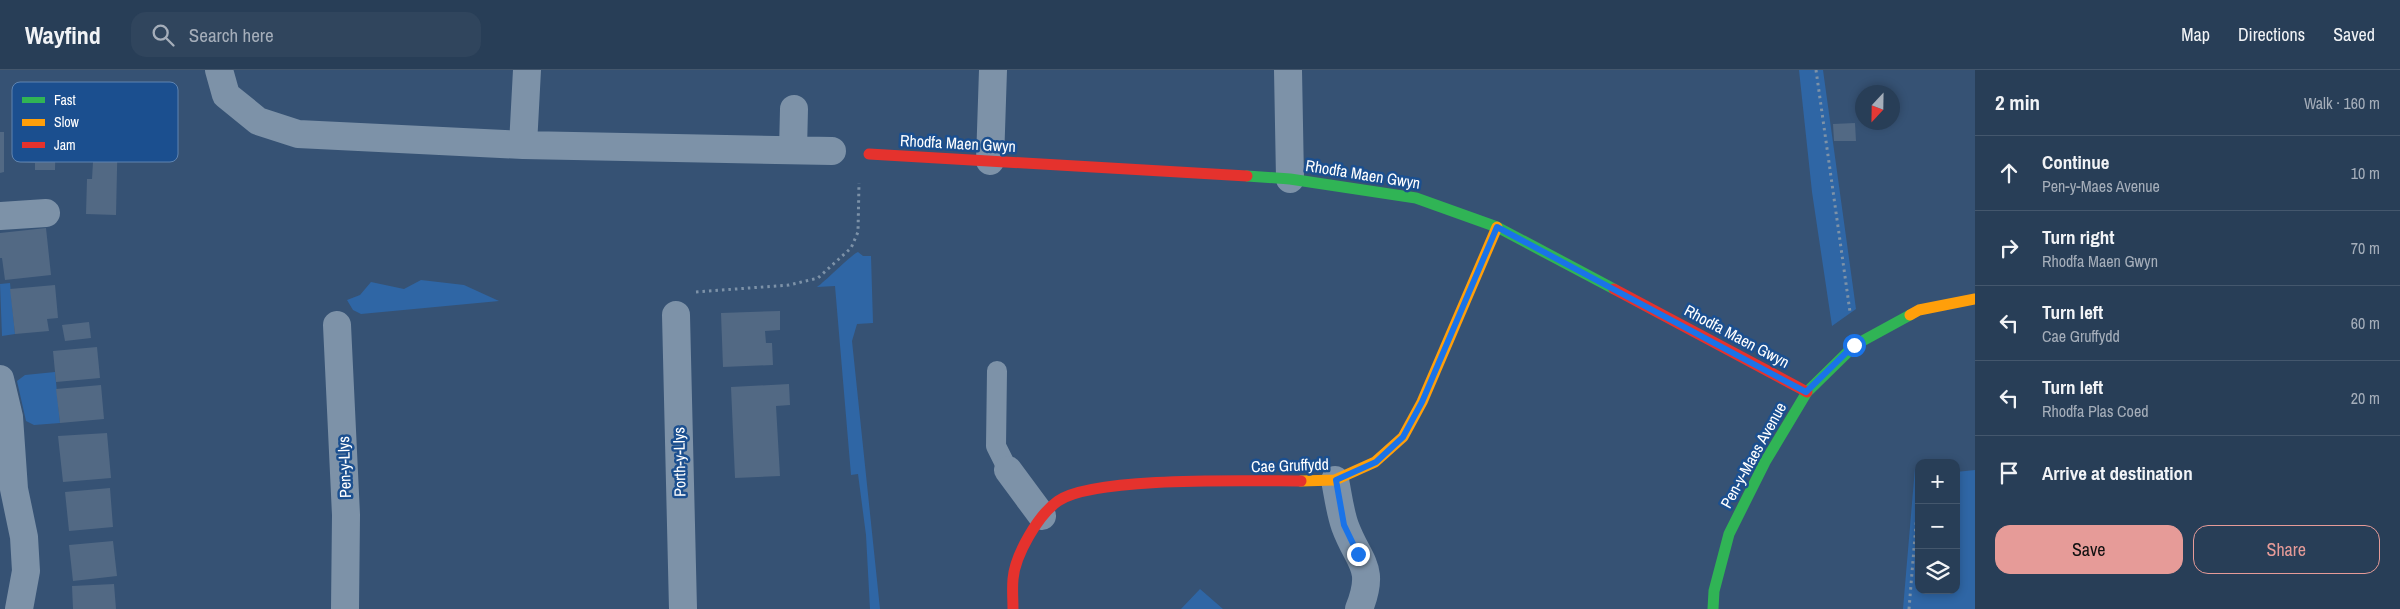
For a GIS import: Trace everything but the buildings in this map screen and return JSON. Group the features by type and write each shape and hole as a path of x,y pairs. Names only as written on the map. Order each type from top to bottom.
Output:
{"street":[{"path":"219,70 226,95 258,121 298,134 523,145 832,151"},
{"path":"523,145 527,70"},
{"path":"990,161 993,70"},
{"path":"1288,70 1290,179"},
{"path":"793,150 794,110"},
{"name":"Rhodfa Maen Gwyn","path":"869,154 1290,179 1416,198 1497,227 1806,392"},
{"path":"0,216 46,213"},
{"name":"Cae Gruffydd","path":"1013,609 1013,577 1030,534 1042,516 1058,501 1079,491 1153,483 1336,480 1376,462 1403,437 1422,402 1497,227"},
{"name":"Pen-y-Maes Avenue","path":"1712,609 1714,590 1729,534 1764,462 1806,392 1854,345 1919,310 1975,299"},
{"name":"Porth-y-Llys","path":"676,315 682,609"},
{"name":"Pen-y-Llys","path":"338,325 346,515 345,609"},
{"path":"0,378 9,417 7,460 24,537 26,571 19,609"},
{"path":"1008,470 1042,516"},
{"path":"1336,480 1344,525 1367,571 1367,590 1359,609"}],"lane":[{"path":"997,371 996,446 1008,470"}],"path":[{"path":"1816,70 1854,345"},
{"path":"676,315 676,304 679,296 689,292 789,285 818,278 834,266 851,248 858,232 859,153 869,154"},
{"path":"1909,609 1918,504"}],"shaded area":[{"path":"1799,70 1823,70 1856,309 1832,326 1812,192"},
{"path":"858,252 863,256 871,256 873,323 857,324 852,341 880,609 870,609 866,535 858,474 851,475 835,286 817,287"},
{"path":"421,280 464,285 499,301 361,314 353,310 347,300 360,295 371,282 404,289"},
{"path":"10,283 15,334 2,336 0,284"},
{"path":"55,372 60,423 34,425 26,421 17,381 25,375"},
{"path":"1915,468 1915,594 1960,594 1960,472 1975,470 1975,609 1903,609"},
{"path":"1200,589 1223,609 1181,609"}],"traffic: fast":[{"path":"1247,176 1290,179 1416,198 1497,227 1614,289"},
{"path":"1713,609 1714,591 1729,534 1765,462 1807,392 1855,345 1910,315"}],"traffic: slow":[{"path":"1301,481 1335,480 1375,462 1403,437 1422,402 1497,227"},
{"path":"1910,315 1919,310 1975,299"}],"traffic: jam":[{"path":"869,154 1247,176"},
{"path":"1614,289 1807,392"},
{"path":"1013,609 1013,579 1018,559 1029,536 1050,507 1058,501 1076,493 1104,487 1137,484 1211,481 1301,481"}],"route":[{"path":"1358,554 1344,525 1336,480 1376,462 1403,437 1422,402 1497,227 1806,392 1854,345"}]}
